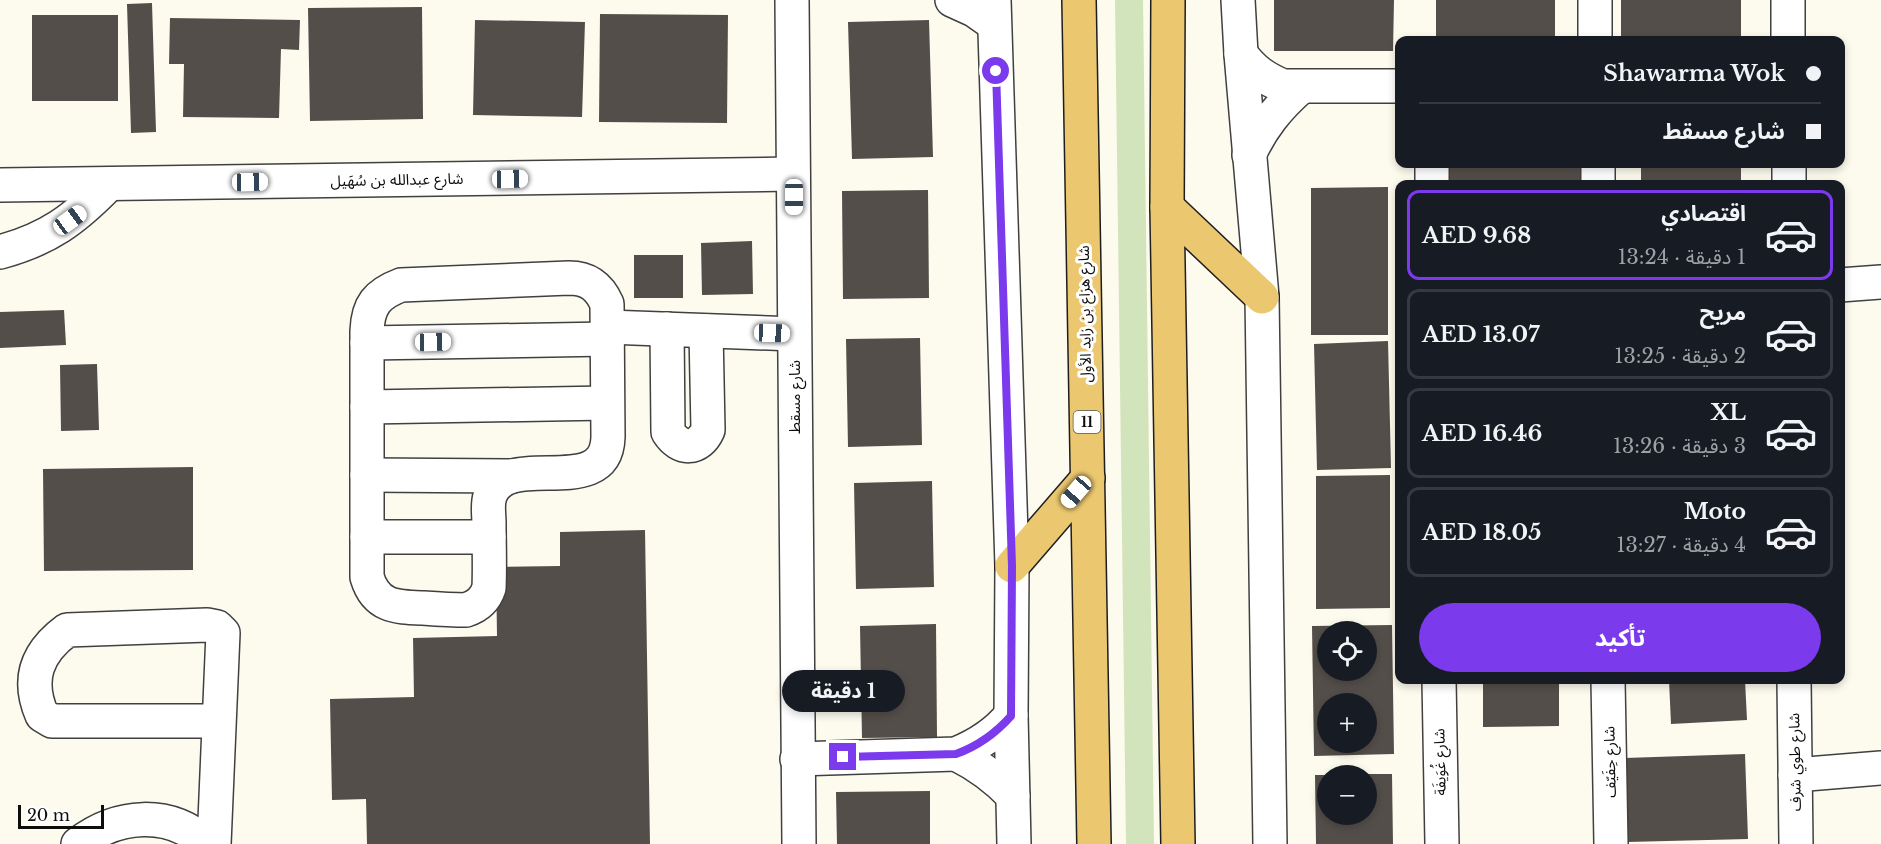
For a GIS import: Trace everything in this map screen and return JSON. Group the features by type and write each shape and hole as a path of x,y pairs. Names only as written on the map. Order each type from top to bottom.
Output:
{"main road":[{"name":"شارع هزاع بن زايد الأول","path":"1079,0 1094,844"},
{"path":"1168,0 1167,207 1178,844"},
{"path":"1167,207 1262,297"},
{"path":"1012,566 1088,478"}],"street":[{"name":"شارع مسقط","path":"792,0 799,844"},
{"path":"952,0 974,10 994,12 1012,566 1011,716 1014,844"},
{"path":"1238,0 1262,297 1270,844"},
{"path":"1594,0 1595,36"},
{"path":"1788,0 1788,36"},
{"path":"1241,54 1251,68 1266,79 1283,86 1395,86"},
{"path":"1250,155 1258,135 1270,117 1301,87"},
{"name":"شارع عبدالله بن سُهَيل","path":"0,185 793,174"},
{"path":"0,252 24,246 56,231 84,210 109,184"},
{"path":"367,475 512,476 584,470 597,464 606,452 608,444 607,304 597,287 579,278 402,285 384,293 372,307 368,319 367,343 367,475 367,537 367,577 376,596 384,602 405,607 466,610 481,603 489,588 488,502 499,483 512,476"},
{"path":"1845,285 1881,282"},
{"path":"367,343 667,329 795,334"},
{"path":"667,329 668,432 673,440 689,446 698,444 708,430 706,331"},
{"path":"367,407 608,403"},
{"path":"367,537 489,537"},
{"path":"214,844 219,721 222,633 217,627 207,625 67,630 52,642 40,658 35,674 36,702 42,716 52,720 219,721"},
{"name":"شارع غُوَيفَة","path":"1439,684 1442,844"},
{"name":"شارع حِفَيّف","path":"1608,684 1611,844"},
{"name":"شارع طوي شرف","path":"1794,684 1797,844"},
{"path":"797,759 956,754 992,735 1011,716"},
{"path":"956,754 992,776 1013,796"},
{"path":"1795,775 1881,768"},
{"path":"78,844 90,835 123,821 157,820 186,830 207,844"}],"green space":[{"path":"1115,0 1143,0 1154,844 1126,844"}],"building":[{"path":"1274,0 1394,0 1393,51 1274,51"},
{"path":"1436,0 1555,0 1555,36 1436,36"},
{"path":"1621,0 1741,0 1741,36 1621,36"},
{"path":"152,3 156,132 131,133 127,4"},
{"path":"422,7 423,119 310,121 308,8"},
{"path":"600,14 728,15 727,123 599,122"},
{"path":"32,15 118,15 118,101 32,101"},
{"path":"170,18 300,20 299,50 281,49 279,118 183,117 184,64 169,64"},
{"path":"475,20 585,22 582,117 473,115"},
{"path":"929,20 933,157 852,159 848,22"},
{"path":"1446,168 1580,168 1580,180 1447,180"},
{"path":"1641,168 1741,168 1741,180 1641,180"},
{"path":"1388,187 1388,335 1311,335 1311,188"},
{"path":"928,190 929,298 843,299 842,191"},
{"path":"752,241 753,294 702,295 701,243"},
{"path":"634,255 683,255 683,298 634,298"},
{"path":"64,310 66,345 0,348 0,312"},
{"path":"920,338 922,445 848,447 846,339"},
{"path":"1388,341 1391,468 1317,470 1314,344"},
{"path":"97,364 99,430 61,431 60,365"},
{"path":"193,467 193,570 44,571 43,469"},
{"path":"1390,475 1390,608 1316,609 1316,476"},
{"path":"932,481 934,587 856,589 854,483"},
{"path":"645,530 650,844 367,844 366,799 332,800 330,699 414,697 413,638 497,636 496,567 560,566 560,532"},
{"path":"936,624 937,737 862,738 860,626"},
{"path":"1377,625 1392,625 1394,754 1314,756 1312,626 1317,626 1317,681 1377,681"},
{"path":"1483,684 1559,684 1559,726 1483,727"},
{"path":"1669,684 1745,684 1747,720 1671,724"},
{"path":"1745,754 1748,839 1627,842 1625,758"},
{"path":"1377,774 1392,774 1393,844 1316,844 1315,775 1317,775 1317,825 1377,825"},
{"path":"930,791 930,844 837,844 836,792"}],"route":[{"path":"843,757 956,754 992,735 1011,716 1012,566 996,71"}]}
